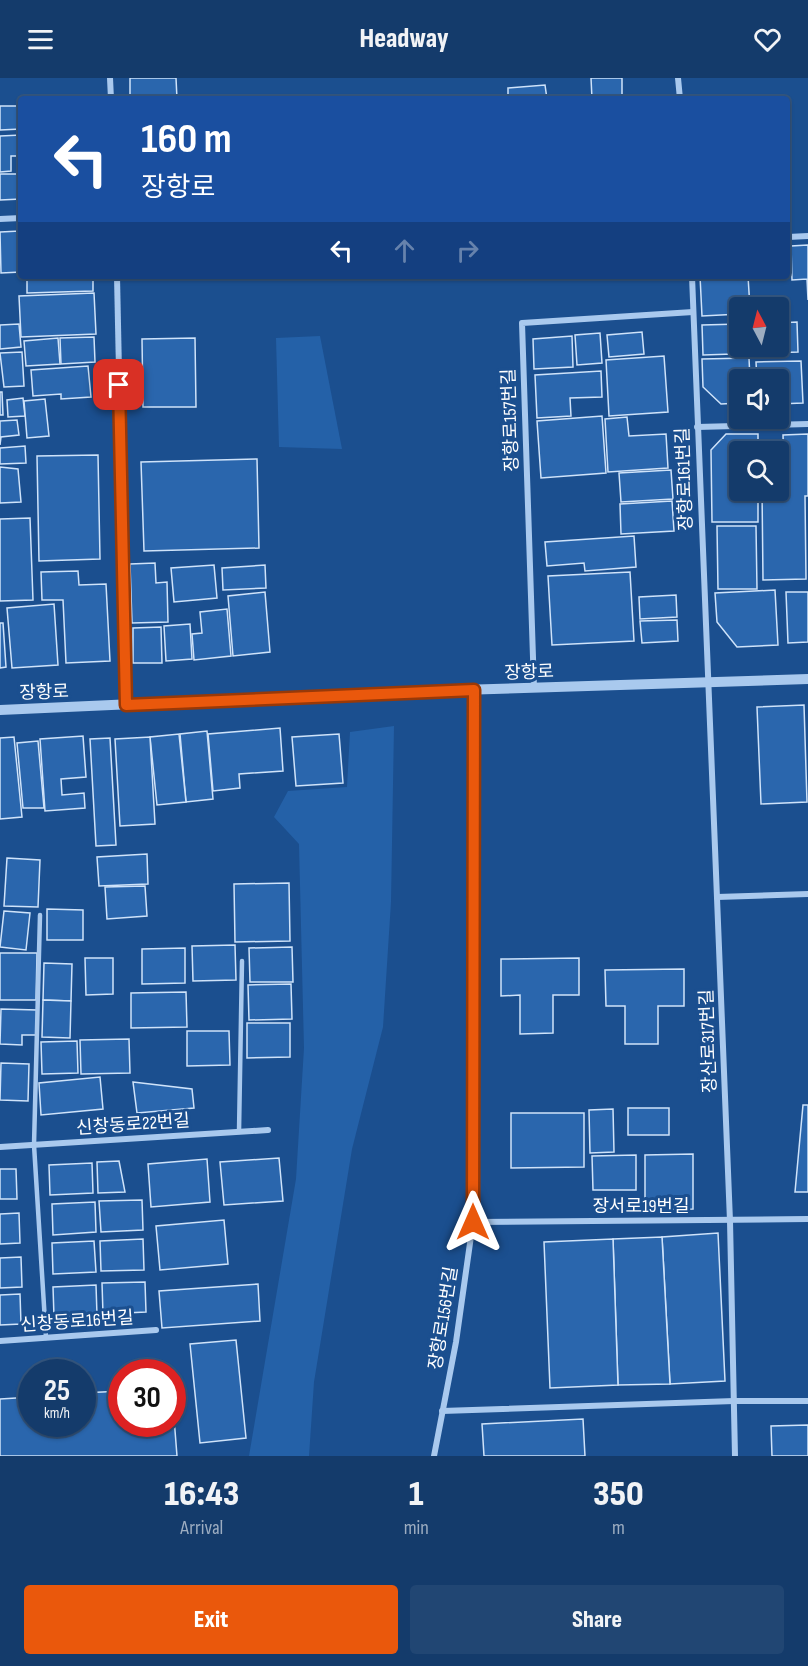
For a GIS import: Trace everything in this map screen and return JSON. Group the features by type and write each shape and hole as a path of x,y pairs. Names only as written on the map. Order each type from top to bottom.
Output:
{"street":[{"path":"110,78 111,96"},
{"path":"678,78 680,96"},
{"path":"0,219 18,218"},
{"path":"790,237 808,236"},
{"path":"117,279 126,705"},
{"name":"장항로161번길","path":"692,279 707,681"},
{"name":"장항로157번길","path":"534,688 522,323 693,312"},
{"path":"697,427 808,424"},
{"name":"장항로","path":"0,710 707,681 808,679"},
{"name":"장산로317번길","path":"707,681 730,1221 735,1456"},
{"name":"장항로156번길","path":"434,1456 473,1222 474,690"},
{"path":"717,897 808,894"},
{"name":"신창동로22번길","path":"0,1147 268,1130"},
{"name":"장서로19번길","path":"473,1222 808,1219"},
{"name":"신창동로16번길","path":"0,1341 156,1330"},
{"path":"442,1411 734,1401 808,1401"}],"lane":[{"path":"40,915 34,1145 46,1338"},
{"path":"239,1132 242,961"}],"shaded area":[{"path":"320,336 342,449 279,447 276,338"},
{"path":"394,726 391,902 383,1027 352,1149 314,1382 309,1456 249,1456 296,1179 304,1048 299,844 274,817 288,791 347,787 350,732"}],"building":[{"path":"130,78 176,78 177,96 130,96"},
{"path":"591,78 622,78 622,96 592,96"},
{"path":"545,85 547,96 508,96 508,88"},
{"path":"0,106 18,106 18,129 0,130"},
{"path":"18,135 18,156 11,156 11,171 0,172 0,136"},
{"path":"0,174 18,174 18,199 0,200"},
{"path":"18,231 18,272 1,273 0,232"},
{"path":"808,245 808,300 807,279 792,280 791,246"},
{"path":"27,279 93,279 93,291 27,293"},
{"path":"700,279 748,279 749,297 729,297 729,315 702,316"},
{"path":"94,293 96,334 21,337 19,296"},
{"path":"789,322 797,322 798,352 789,352"},
{"path":"19,324 21,347 0,349 0,325"},
{"path":"729,324 729,354 703,355 702,325"},
{"path":"642,332 644,354 609,357 607,335"},
{"path":"600,333 602,363 577,365 575,335"},
{"path":"572,336 573,367 534,369 533,339"},
{"path":"94,337 95,362 61,364 60,338"},
{"path":"58,338 60,364 26,366 24,341"},
{"path":"195,338 196,407 143,407 142,339"},
{"path":"22,352 24,386 4,387 0,353"},
{"path":"664,356 668,412 609,416 606,360"},
{"path":"749,358 750,369 729,369 729,404 721,404 703,387 702,359"},
{"path":"801,361 803,403 789,404 789,369 756,369 756,362"},
{"path":"88,366 91,397 61,399 61,394 33,396 31,370"},
{"path":"601,371 602,397 570,398 571,416 537,418 535,375"},
{"path":"0,392 2,392 3,415 0,415"},
{"path":"23,398 25,416 8,417 7,400"},
{"path":"45,399 49,436 27,438 24,401"},
{"path":"602,416 606,473 541,478 537,421"},
{"path":"627,417 629,436 666,434 668,468 608,472 605,419"},
{"path":"17,420 19,435 1,437 0,445 0,421"},
{"path":"726,434 758,434 758,441 729,441 729,501 758,501 758,522 712,522 711,450"},
{"path":"808,434 808,496 805,496 806,579 763,580 762,501 789,501 789,441 783,441 783,435"},
{"path":"25,446 26,463 0,464 0,448"},
{"path":"98,455 100,559 39,561 37,456"},
{"path":"257,459 259,548 144,551 141,462"},
{"path":"0,467 18,469 21,502 0,503"},
{"path":"671,470 673,499 621,502 619,473"},
{"path":"672,501 674,531 621,534 620,504"},
{"path":"30,518 33,600 0,601 0,519"},
{"path":"717,526 756,526 757,589 718,589"},
{"path":"634,536 636,567 585,571 584,563 547,566 545,542"},
{"path":"155,563 156,583 167,582 168,622 132,623 130,564"},
{"path":"214,565 217,598 174,602 171,568"},
{"path":"265,565 266,588 223,590 222,568"},
{"path":"78,571 79,585 106,584 110,661 66,663 63,600 42,600 41,572"},
{"path":"630,572 634,641 552,645 548,576"},
{"path":"775,590 778,645 737,647 717,622 715,593"},
{"path":"265,592 270,652 233,656 228,596"},
{"path":"786,592 808,592 808,642 788,643"},
{"path":"676,595 677,617 640,619 639,597"},
{"path":"54,604 58,665 12,668 7,608"},
{"path":"227,609 231,656 194,660 192,634 202,633 200,612"},
{"path":"677,620 678,641 642,643 640,621"},
{"path":"0,623 3,623 6,667 0,668"},
{"path":"190,624 192,659 166,661 164,626"},
{"path":"161,627 162,663 133,663 133,628"},
{"path":"804,705 807,802 761,804 757,707"},
{"path":"280,728 283,771 239,774 240,788 213,791 208,734"},
{"path":"207,731 213,799 186,802 180,734"},
{"path":"179,734 186,802 157,805 150,737"},
{"path":"339,734 343,783 296,786 292,737"},
{"path":"83,736 86,777 61,779 62,795 84,793 85,808 45,811 40,739"},
{"path":"14,737 22,817 0,819 0,738"},
{"path":"150,737 155,824 120,826 115,739"},
{"path":"110,738 116,845 96,846 90,739"},
{"path":"38,741 44,808 23,808 17,743"},
{"path":"147,854 148,884 99,886 97,857"},
{"path":"7,858 40,860 38,907 4,906"},
{"path":"289,883 290,941 235,942 234,884"},
{"path":"145,886 147,916 107,919 105,887"},
{"path":"47,909 83,910 83,940 47,940"},
{"path":"4,911 30,913 26,950 0,947"},
{"path":"235,945 236,980 193,981 192,946"},
{"path":"292,947 293,982 250,982 249,948"},
{"path":"185,948 185,983 142,984 142,949"},
{"path":"0,953 37,953 36,1000 0,1000"},
{"path":"85,958 113,958 113,994 86,995"},
{"path":"579,958 579,995 553,995 553,1033 520,1034 520,995 501,996 501,959"},
{"path":"44,963 72,964 71,1001 43,1000"},
{"path":"684,969 684,1006 658,1006 658,1044 625,1044 625,1006 606,1006 605,970"},
{"path":"291,984 292,1019 249,1020 248,985"},
{"path":"186,992 187,1027 131,1028 131,993"},
{"path":"43,1000 71,1001 70,1038 42,1037"},
{"path":"1,1009 37,1010 36,1035 22,1035 22,1045 0,1044"},
{"path":"247,1023 290,1023 290,1057 247,1058"},
{"path":"187,1031 229,1031 230,1065 187,1066"},
{"path":"129,1039 130,1073 81,1074 80,1040"},
{"path":"77,1041 78,1073 42,1074 41,1042"},
{"path":"1,1063 29,1064 28,1101 0,1100"},
{"path":"100,1077 103,1109 41,1115 39,1083"},
{"path":"133,1082 192,1089 194,1108 137,1113"},
{"path":"803,1105 808,1105 808,1192 795,1192"},
{"path":"628,1108 669,1108 669,1135 628,1135"},
{"path":"613,1109 614,1152 590,1153 589,1110"},
{"path":"511,1113 584,1113 584,1167 511,1168"},
{"path":"693,1154 693,1209 645,1210 645,1155"},
{"path":"636,1155 636,1190 593,1190 592,1156"},
{"path":"279,1158 283,1201 224,1205 220,1162"},
{"path":"207,1159 210,1202 151,1207 148,1164"},
{"path":"119,1161 125,1192 98,1193 97,1162"},
{"path":"92,1163 93,1193 50,1195 49,1165"},
{"path":"0,1169 16,1169 17,1199 0,1199"},
{"path":"142,1200 143,1230 101,1232 99,1201"},
{"path":"95,1202 96,1232 53,1235 52,1204"},
{"path":"19,1213 20,1243 0,1244 0,1214"},
{"path":"224,1220 228,1264 160,1270 156,1226"},
{"path":"718,1233 725,1381 670,1384 662,1237"},
{"path":"662,1237 670,1384 618,1385 613,1239"},
{"path":"143,1239 144,1270 101,1271 100,1241"},
{"path":"613,1239 618,1385 550,1388 544,1242"},
{"path":"94,1241 96,1272 53,1274 52,1243"},
{"path":"21,1257 22,1287 0,1288 0,1258"},
{"path":"145,1282 146,1312 103,1314 102,1283"},
{"path":"258,1284 260,1321 162,1328 159,1291"},
{"path":"96,1285 97,1315 54,1317 53,1287"},
{"path":"20,1294 21,1324 0,1325 0,1295"},
{"path":"236,1340 246,1438 200,1443 190,1344"},
{"path":"96,1392 108,1392 108,1437 176,1437 177,1456 0,1456 0,1399 18,1398 18,1437 96,1437"},
{"path":"583,1419 585,1456 484,1456 482,1424"},
{"path":"808,1425 808,1456 772,1456 771,1426"}],"route":[{"path":"119,385 126,705 474,690 476,870 473,1222"}]}
